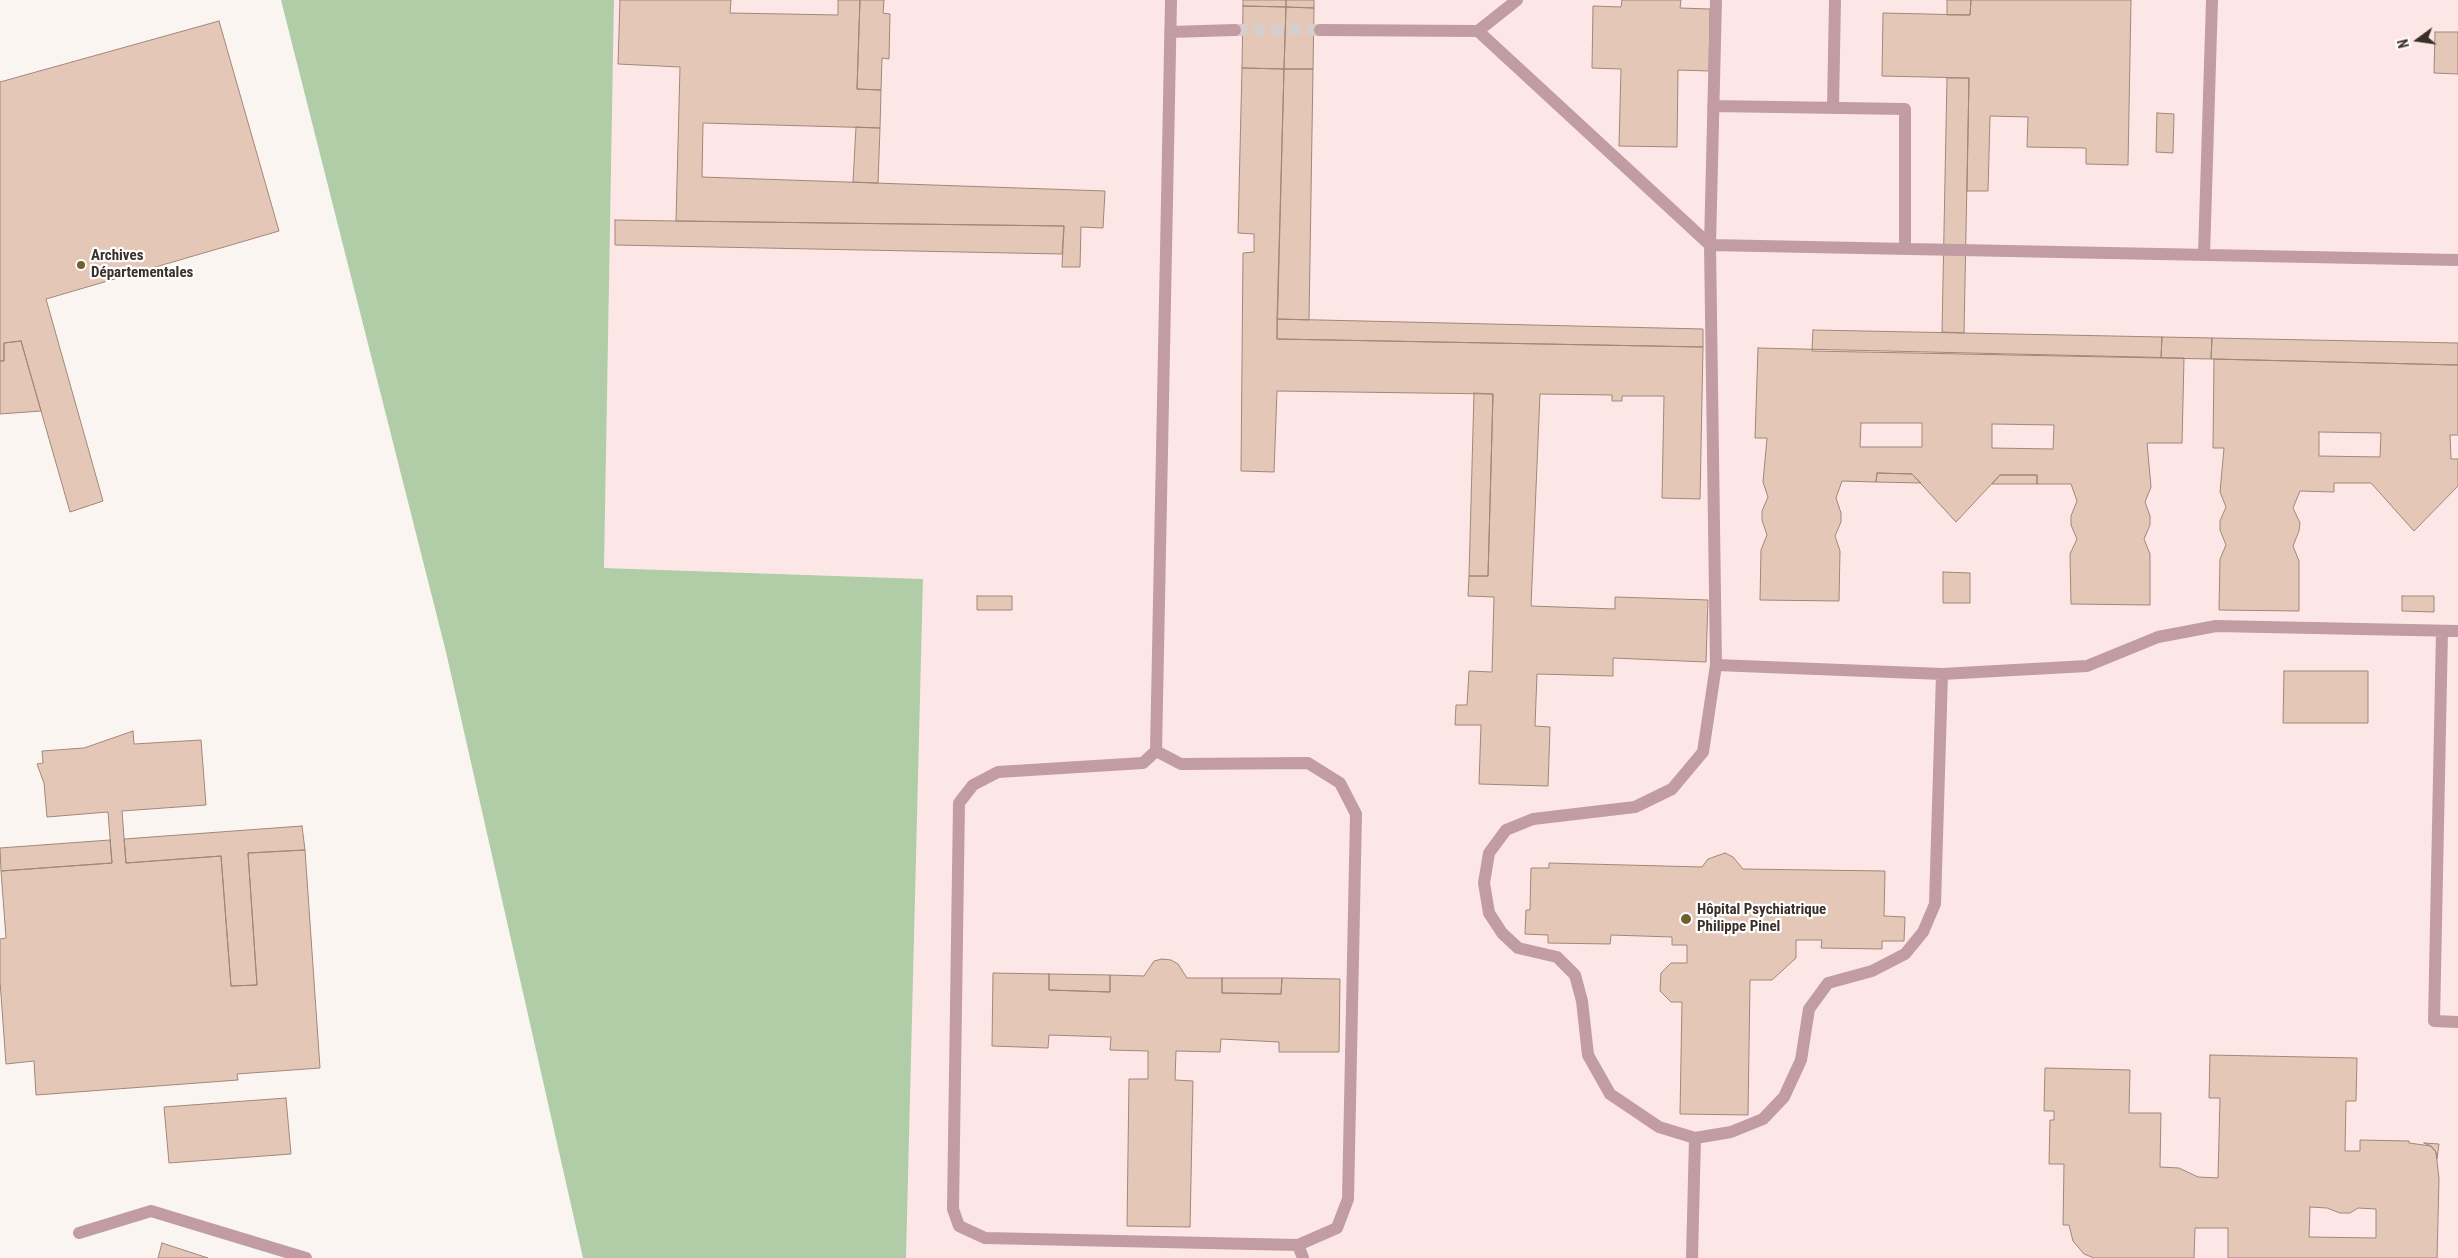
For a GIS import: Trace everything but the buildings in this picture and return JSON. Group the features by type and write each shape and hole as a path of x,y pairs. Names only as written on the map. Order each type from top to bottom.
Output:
{"lane":[{"path":"1156,750 1181,764 1308,763 1340,783 1356,814 1348,1199 1337,1228 1298,1245 985,1238 959,1226 953,1209 959,803 973,784 998,772 1143,764 1156,750 1171,0"},
{"path":"1320,30 1478,32 1517,0"},
{"path":"1716,0 1710,244 1716,665 1703,752 1672,789 1636,807 1533,819 1506,830 1489,853 1484,883 1489,913 1502,933 1518,948 1557,957 1575,975 1582,1001 1588,1054 1610,1094 1659,1127 1695,1138 1731,1132 1763,1119 1784,1098 1801,1060 1809,1009 1828,983 1872,971 1905,954 1923,932 1935,904 1942,674"},
{"path":"1833,108 1834,0"},
{"path":"2204,254 2212,0"},
{"path":"1170,32 1235,30"},
{"path":"1478,32 1710,244 2458,260"},
{"path":"1713,106 1905,109 1905,249"},
{"path":"1716,665 1942,674 2087,666 2158,637 2216,626 2458,631"},
{"path":"2442,631 2434,1021 2458,1022"},
{"path":"1692,1258 1695,1138"},
{"path":"79,1233 151,1211 306,1258"},
{"path":"1298,1245 1303,1258"}],"shaded area":[{"name":"Hôpital Psychiatrique Philippe Pinel","path":"614,0 2458,0 2458,1258 906,1258 923,579 604,568"}],"green space":[{"path":"281,0 614,0 604,568 923,579 906,1258 583,1258 446,652"}],"tunnel":[{"path":"1235,30 1320,30"}],"place":[{"name":"Archives Départementales","path":"81,265"},
{"name":"Hôpital Psychiatrique Philippe Pinel","path":"1686,919"}]}
